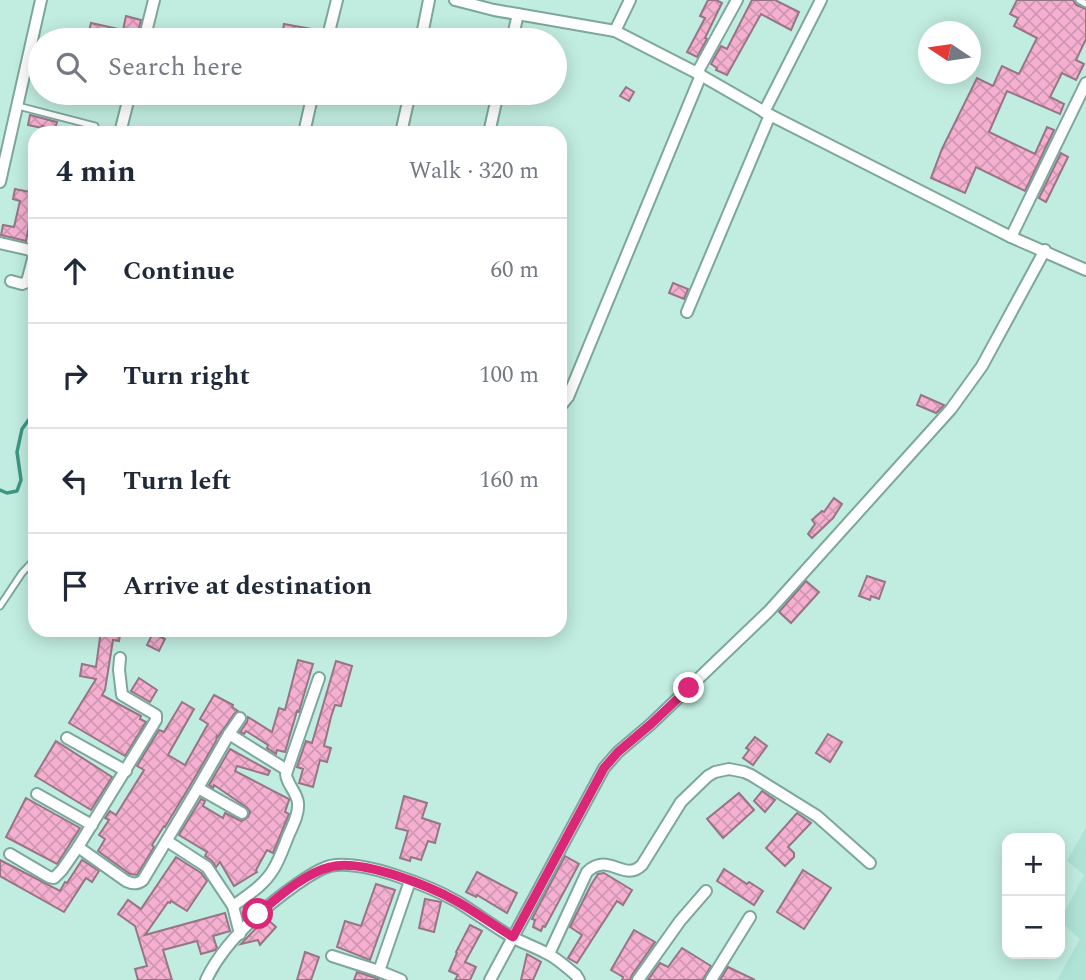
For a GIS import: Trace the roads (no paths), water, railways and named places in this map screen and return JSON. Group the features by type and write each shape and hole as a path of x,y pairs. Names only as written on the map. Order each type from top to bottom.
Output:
{"street":[{"path":"38,28 41,0"},
{"path":"330,28 337,0"},
{"path":"423,28 429,0"},
{"path":"455,0 494,10 615,31 699,74 767,114 1011,237 1086,270"},
{"path":"615,31 630,0"},
{"path":"567,398 699,74 737,0"},
{"path":"687,312 767,114 821,0"},
{"path":"146,28 149,1"},
{"path":"515,28 518,14"},
{"path":"0,182 28,72"},
{"path":"1011,237 1086,83"},
{"path":"122,126 127,105"},
{"path":"306,126 310,105"},
{"path":"403,126 407,105"},
{"path":"491,126 495,105"},
{"path":"0,243 28,250"},
{"path":"490,980 604,768 769,611 951,409 982,366 1045,250"},
{"path":"10,281 22,284 28,278"},
{"path":"10,854 54,878 78,847 157,718 122,695 120,658"},
{"path":"233,906 254,891 275,868 295,820 298,803 286,779 287,770 319,678"},
{"path":"78,847 122,879 135,884 142,880 240,718"},
{"path":"229,734 287,770"},
{"path":"67,738 126,771"},
{"path":"549,954 587,873 593,867 603,864 630,871 638,870 681,802 708,776 722,770 736,770 751,775 817,816 870,863"},
{"path":"198,789 242,813"},
{"path":"37,794 92,825"},
{"path":"167,841 207,867 233,906 240,934"},
{"path":"206,980 240,934 275,900 302,881 332,866 349,865 373,869 410,881 456,901 513,937 549,954 577,977 587,980"},
{"path":"379,971 410,881"},
{"path":"638,980 680,921 706,891"},
{"path":"711,980 750,917"},
{"path":"332,956 401,980"}],"lane":[{"path":"1079,0 1086,4"},
{"path":"18,106 95,126"},
{"path":"0,606 28,566"}],"waterway":[{"path":"0,490 7,493 17,491 21,480 17,452 22,429 28,421"}]}
